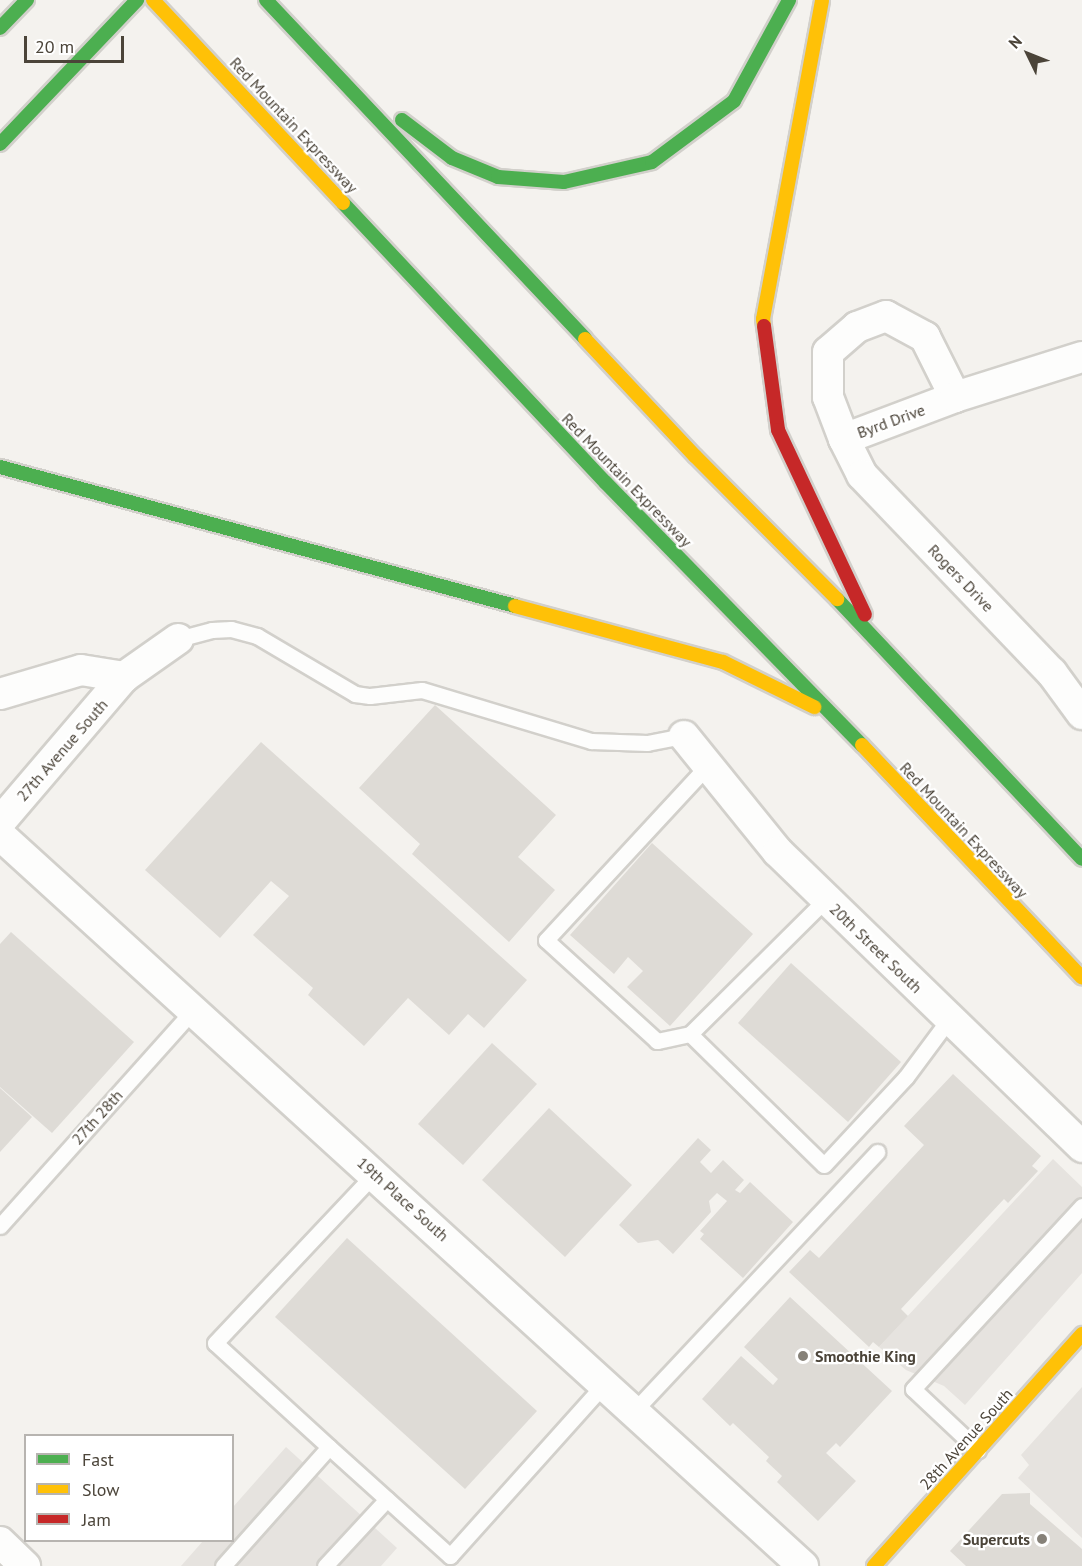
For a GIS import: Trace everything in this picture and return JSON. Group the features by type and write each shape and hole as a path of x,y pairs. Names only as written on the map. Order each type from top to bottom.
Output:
{"main road":[{"path":"0,28 27,0"},
{"path":"0,144 137,0"},
{"name":"Red Mountain Expressway","path":"153,0 606,483 836,718 1082,978"},
{"path":"266,0 695,456 876,638 1082,859"},
{"path":"322,58 452,158 498,177 564,182 652,162 734,101 789,0"},
{"path":"822,0 763,319 778,430 782,442 876,638"},
{"path":"0,467 723,662 836,718"},
{"name":"28th Avenue South","path":"874,1566 1082,1334"}],"street":[{"name":"Byrd Drive","path":"956,397 926,337 886,316 857,327 828,352 828,397 844,439 956,397 1082,357"},
{"name":"Rogers Drive","path":"844,439 862,475 1052,673 1082,714"},
{"name":"27th Avenue South","path":"0,822 124,677 178,639"},
{"path":"0,694 81,670 124,677"},
{"name":"20th Street South","path":"684,736 778,852 1082,1147"},
{"name":"19th Place South","path":"0,835 375,1173 803,1566"},
{"path":"0,1542 25,1566"}],"lane":[{"path":"178,639 212,630 231,629 257,636 355,694 370,696 422,690 591,741 647,742 684,736"},
{"path":"708,765 546,940 657,1041 690,1034 826,899"},
{"name":"27th 28th","path":"0,1226 194,1009"},
{"path":"690,1034 824,1165 906,1077 949,1019"},
{"path":"635,1410 877,1152"},
{"path":"375,1173 215,1343 450,1556 605,1383"},
{"path":"978,1450 913,1389 1082,1206"},
{"path":"223,1566 329,1447"},
{"path":"326,1566 387,1499"}],"shaded area":[{"path":"1053,1159 1082,1187 1082,1273 965,1405 944,1386 906,1370 879,1347"},
{"path":"1082,1387 1082,1538 1018,1478 1029,1465 1021,1455"},
{"path":"286,1447 397,1548 381,1566 181,1566 202,1542 234,1542 234,1506"}],"building":[{"path":"435,705 556,815 518,857 555,890 509,942 412,854 420,844 359,788"},
{"path":"261,742 527,980 484,1028 468,1014 449,1035 408,998 364,1046 308,995 313,988 253,935 289,896 271,881 220,938 145,870"},
{"path":"652,843 753,934 670,1026 627,987 643,971 628,957 614,974 570,935"},
{"path":"11,932 134,1042 52,1133 0,1087 0,944"},
{"path":"791,963 901,1062 848,1122 738,1023"},
{"path":"492,1043 537,1084 463,1165 418,1124"},
{"path":"953,1074 1041,1156 1032,1166 1038,1171 1008,1203 1004,1199 901,1309 908,1316 879,1347 873,1342 869,1347 789,1272 810,1250 819,1258 924,1145 904,1126"},
{"path":"0,1088 32,1117 0,1152"},
{"path":"549,1108 632,1185 565,1257 482,1180"},
{"path":"698,1138 711,1150 700,1162 711,1173 723,1160 744,1180 735,1190 740,1193 750,1182 793,1222 743,1278 700,1239 704,1234 700,1231 727,1201 717,1193 709,1201 711,1212 673,1254 658,1240 638,1243 619,1225"},
{"path":"347,1238 537,1411 465,1489 275,1317"},
{"path":"790,1297 892,1391 840,1447 836,1443 826,1453 856,1481 818,1521 777,1482 782,1476 766,1461 769,1457 733,1423 730,1426 702,1399 741,1356 773,1385 778,1379 744,1347"},
{"path":"1030,1493 1030,1504 1082,1549 1082,1566 966,1566 950,1551 1002,1494"}],"traffic: fast":[{"path":"0,28 27,0"},
{"path":"0,144 137,0"},
{"path":"266,0 585,339"},
{"path":"402,120 452,158 498,177 564,182 652,162 734,101 789,0"},
{"path":"343,203 606,483 862,745"},
{"path":"0,467 515,606"},
{"path":"837,599 1082,859"}],"traffic: slow":[{"path":"153,0 343,203"},
{"path":"764,326 763,319 822,0"},
{"path":"585,339 695,456 837,599"},
{"path":"515,606 723,662 814,707"},
{"path":"862,745 1082,978"},
{"path":"874,1566 1082,1334"}],"traffic: jam":[{"path":"764,326 778,430 865,615"}],"place":[{"name":"Smoothie King","path":"803,1356"},
{"name":"Supercuts","path":"1042,1539"}]}
